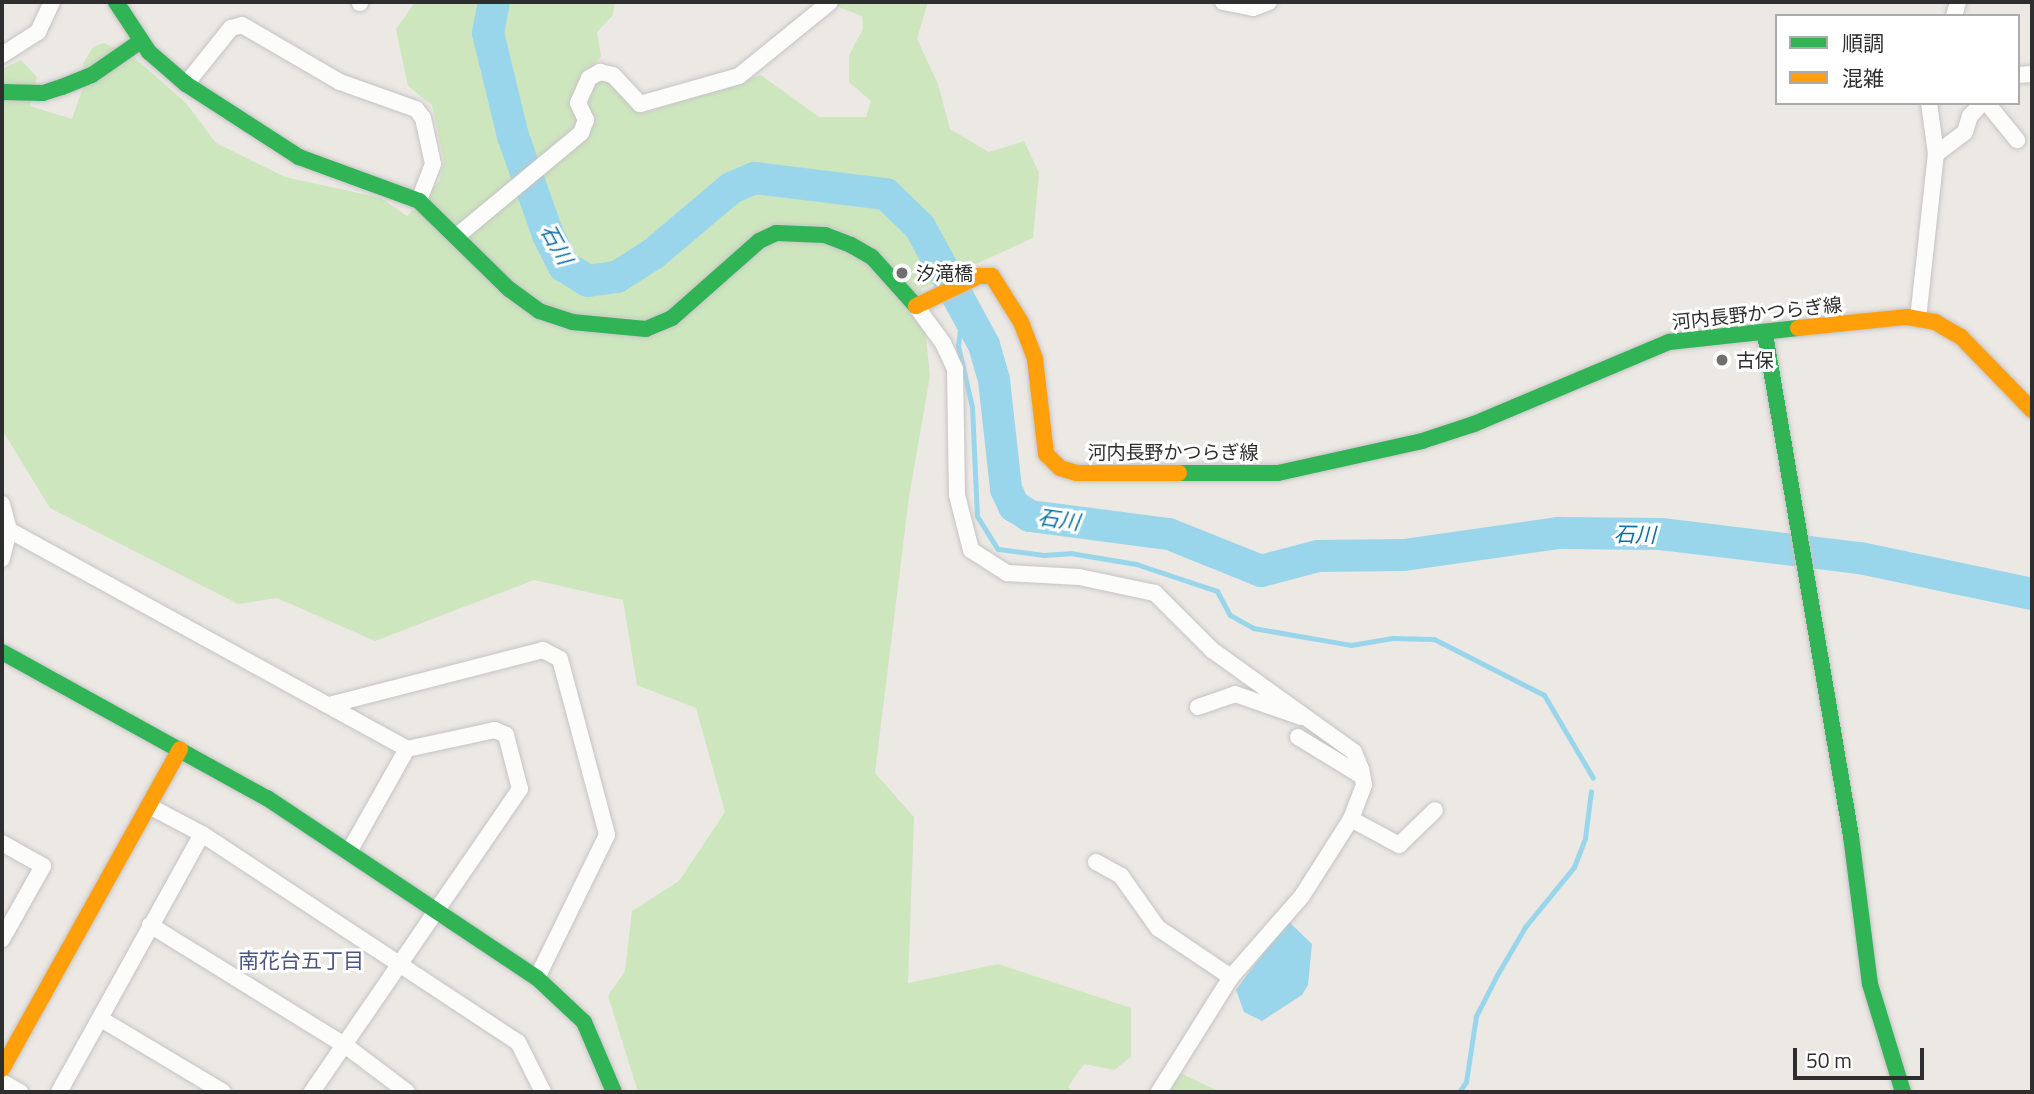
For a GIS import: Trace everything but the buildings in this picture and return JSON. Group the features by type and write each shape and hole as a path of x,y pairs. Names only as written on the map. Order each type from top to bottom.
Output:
{"main road":[{"path":"116,2 141,41 186,84 299,157 419,201 462,232 509,289 539,311 595,326 646,329 672,318 759,242 776,233 825,234 851,245 872,257 919,304"},
{"path":"2,92 43,93 62,87 92,75 141,41"},
{"name":"河内長野かつらぎ線","path":"919,304 979,276 992,276 1021,322 1035,359 1046,454 1060,468 1098,475 1278,472 1422,441 1475,424 1669,342 1918,319 1961,337 2032,410"},
{"path":"1765,334 1881,1031 1903,1092"},
{"path":"2,652 180,749 350,850 439,908 537,978 584,1022 614,1092"},
{"path":"2,1069 180,749"}],"street":[{"path":"2,55 38,32 52,2"},
{"path":"462,232 581,133 586,120 578,103 589,78 600,72 612,75 640,104 739,76 830,2"},
{"path":"1223,2 1245,8 1269,2"},
{"path":"186,84 231,29 242,25 328,76 416,109 423,118 433,164 419,201"},
{"path":"1918,319 1936,154 1929,105"},
{"path":"1936,154 1965,132 1970,116 1982,105"},
{"path":"1986,105 2017,140"},
{"path":"919,304 955,369 957,495 971,550 1007,573 1079,577 1155,593 1193,634 1354,752 1362,776 1364,785 1351,819 1302,896 1231,977 1159,1092"},
{"path":"2,504 9,530 2,559"},
{"path":"9,530 333,705 407,748 495,730 506,735 520,789 312,1092"},
{"path":"333,705 543,650 559,659 607,835 537,978"},
{"path":"1198,707 1235,694 1308,718"},
{"path":"1298,737 1362,776"},
{"path":"350,850 407,748"},
{"path":"149,806 202,834 403,962 517,1041 543,1092"},
{"path":"1351,819 1399,845 1435,810"},
{"path":"59,1092 202,834"},
{"path":"2,843 43,866 2,939"},
{"path":"1096,862 1121,876 1158,928 1231,977"},
{"path":"150,925 346,1046 407,1092"},
{"path":"102,1018 223,1092"},
{"path":"2,1082 20,1092"}],"green space":[{"path":"415,2 615,2 613,15 597,32 601,56 592,68 642,114 761,75 819,117 866,117 871,101 849,82 849,55 863,29 862,16 836,6 841,2 928,2 917,39 938,84 950,129 989,152 1024,141 1039,173 1033,238 921,289 930,376 909,497 875,773 914,817 908,983 998,964 1131,1008 1131,1057 1114,1070 1084,1064 1068,1087 1073,1092 638,1092 608,996 625,971 632,911 679,881 725,812 696,708 637,685 623,600 534,580 375,641 277,598 238,604 50,508 2,430 2,69 21,60 37,77 30,106 72,119 86,79 83,64 93,47 103,43 129,53 186,103 216,143 285,177 381,198 407,216 439,182 444,161 432,105 408,86 396,29"},
{"path":"1180,1073 1220,1092 1167,1092"}],"water":[{"path":"1287,920 1312,944 1308,985 1302,995 1262,1021 1244,1012 1236,990"}],"waterway":[{"name":"石川","path":"494,2 488,33 513,136 548,235 564,266 588,281 617,277 653,254 731,188 755,178 886,194 920,227 984,345 994,380 1006,489 1014,506 1030,516 1169,534 1261,571 1318,556 1404,555 1559,533 1661,534 1860,558 2032,594"},
{"path":"963,303 958,346 972,407 977,516 998,549 1044,555 1070,553 1136,564 1217,591 1230,615 1253,628 1351,645 1392,638 1434,639 1544,695 1593,778"},
{"path":"1459,1092 1466,1082 1476,1016 1525,927 1574,867 1585,838 1591,791"}],"traffic: fast":[{"path":"116,2 149,52 186,84 299,157 419,201 509,289 539,311 572,322 646,329 672,318 759,241 776,233 825,235 851,245 872,257 916,306"},
{"path":"2,92 43,93 62,87 92,75 141,41"},
{"path":"1179,473 1278,473 1422,441 1474,424 1669,342 1798,328"},
{"path":"1765,334 1851,836 1870,984 1903,1092"},
{"path":"2,652 267,798 537,978 584,1022 614,1092"}],"traffic: slow":[{"path":"916,306 979,276 992,276 1021,322 1035,359 1046,454 1060,468 1076,473 1179,473"},
{"path":"1798,328 1907,317 1935,322 1961,337 2032,410"},
{"path":"2,1069 180,749"}],"place":[{"name":"汐滝橋","path":"902,273"},
{"name":"古保","path":"1722,360"}],"district":[{"name":"南花台五丁目","path":"301,960"}]}
